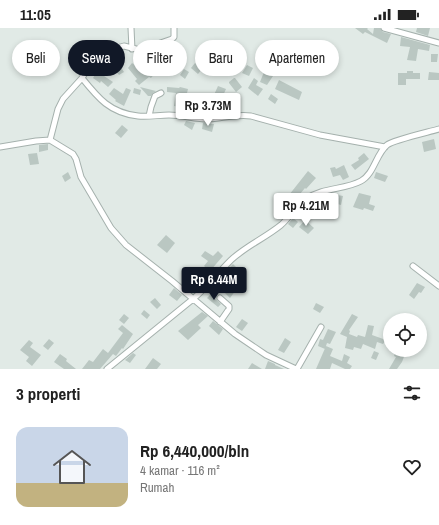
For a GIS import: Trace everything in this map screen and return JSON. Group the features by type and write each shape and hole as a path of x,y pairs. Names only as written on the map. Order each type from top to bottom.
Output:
{"street":[{"path":"131,28 132,49"},
{"path":"50,140 59,105 65,96 82,78 91,63 105,52 122,46 140,50 172,39 174,36 174,28"},
{"path":"384,28 439,43"},
{"path":"82,78 96,95 109,107 137,116 170,115 210,119 242,115 251,116 327,137 385,147"},
{"path":"149,116 156,96 162,93"},
{"path":"107,369 193,299 231,260 243,250 281,224 307,198 326,190 352,184 364,179 389,143 439,129"},
{"path":"0,147 50,140 73,154 81,177 111,228 118,237 235,334 266,355 295,369 320,327"},
{"path":"413,266 439,286"},
{"path":"220,298 229,306 229,309 220,322"}],"building":[{"path":"355,28 368,28 367,29 373,34 374,28 380,28 383,32 391,34 387,43 365,32 363,34"},
{"path":"417,28 430,28 428,36 416,32"},
{"path":"401,37 430,45 429,51 418,49 416,61 407,60 410,47 400,46"},
{"path":"431,54 438,54 437,62 431,62"},
{"path":"132,63 133,64 133,74 128,68"},
{"path":"195,63 195,71 191,68"},
{"path":"247,65 253,68 249,76 247,75"},
{"path":"407,71 420,73 420,79 406,79 406,85 398,85 398,73 407,73"},
{"path":"429,72 439,73 439,80 428,80"},
{"path":"94,76 104,76 113,82 108,87 101,81 100,83 93,78"},
{"path":"135,76 153,76 151,78 149,77 139,85 135,81 137,79"},
{"path":"262,76 273,76 267,85 260,82"},
{"path":"234,78 242,87 236,92 229,83"},
{"path":"254,78 258,81 256,85 263,89 258,96 248,88"},
{"path":"279,80 302,92 299,100 275,89"},
{"path":"218,86 226,89 221,100 213,97"},
{"path":"140,87 156,91 151,96 148,96"},
{"path":"167,87 180,87 188,89 186,97 199,98 198,111 190,110 190,108 174,106 176,93 167,92"},
{"path":"114,88 123,94 126,88 131,90 124,106 115,101 116,100 109,94"},
{"path":"134,88 141,90 140,95 133,93"},
{"path":"271,94 278,99 275,104 268,99"},
{"path":"207,109 214,110 213,115 207,115"},
{"path":"186,121 195,123 192,130 184,125"},
{"path":"203,123 214,124 212,132 202,129"},
{"path":"122,125 128,130 121,138 115,133"},
{"path":"434,139 436,149 424,152 422,142"},
{"path":"48,144 48,150 39,152 39,145"},
{"path":"37,153 39,164 30,165 28,154"},
{"path":"364,153 369,159 355,170 351,165 359,160 358,158"},
{"path":"344,165 349,177 343,180 340,175 333,177 330,168 335,167 336,169"},
{"path":"308,171 316,178 295,200 289,195"},
{"path":"68,172 71,178 65,182 62,176"},
{"path":"376,172 388,176 385,182 374,178"},
{"path":"359,193 371,196 369,204 375,206 373,211 353,207"},
{"path":"332,194 343,196 341,205 330,202"},
{"path":"293,218 298,222 293,228 288,224"},
{"path":"305,220 314,228 308,234 299,227"},
{"path":"166,235 175,243 167,253 157,245"},
{"path":"205,251 213,256 218,251 223,256 210,271 204,266 208,261 201,256"},
{"path":"233,264 237,268 232,274 227,270"},
{"path":"198,273 202,277 194,288 187,282"},
{"path":"227,282 236,290 230,298 221,289"},
{"path":"417,283 425,287 414,299 409,295"},
{"path":"174,288 182,295 177,301 169,295"},
{"path":"211,294 221,304 218,307 207,298"},
{"path":"155,298 161,305 157,309 150,302"},
{"path":"316,303 324,307 320,313 313,309"},
{"path":"144,310 150,315 147,319 141,314"},
{"path":"202,312 208,316 198,325 201,328 188,340 178,331"},
{"path":"124,314 129,318 124,324 119,320"},
{"path":"352,314 358,317 349,330 349,334 357,337 358,335 365,337 368,325 374,326 372,335 383,339 383,344 377,342 375,349 363,344 361,349 354,347 353,350 345,348 347,337 340,334"},
{"path":"242,319 248,323 242,331 236,327"},
{"path":"213,321 223,329 219,335 209,326"},
{"path":"122,325 133,334 123,349 122,348 116,356 113,354 100,369 82,369 89,360 93,362 103,349 108,353 123,333 118,329"},
{"path":"328,329 336,332 330,344 327,343 325,349 318,346 320,339 323,340"},
{"path":"285,338 291,342 284,353 278,350"},
{"path":"49,339 54,343 48,350 43,346"},
{"path":"29,340 33,343 30,347 41,355 32,366 26,361 29,357 20,350"},
{"path":"326,346 333,349 330,356 342,361 344,354 350,357 347,363 352,366 350,369 345,369 332,363 330,369 316,369"},
{"path":"374,351 379,353 376,360 371,358"},
{"path":"133,353 136,355 130,363 125,360"},
{"path":"60,354 76,369 64,369 54,362"},
{"path":"396,357 404,357 397,369 389,369"},
{"path":"153,358 161,364 157,369 145,369"},
{"path":"268,361 275,365 284,369 265,369"},
{"path":"252,363 262,369 248,369"}]}
